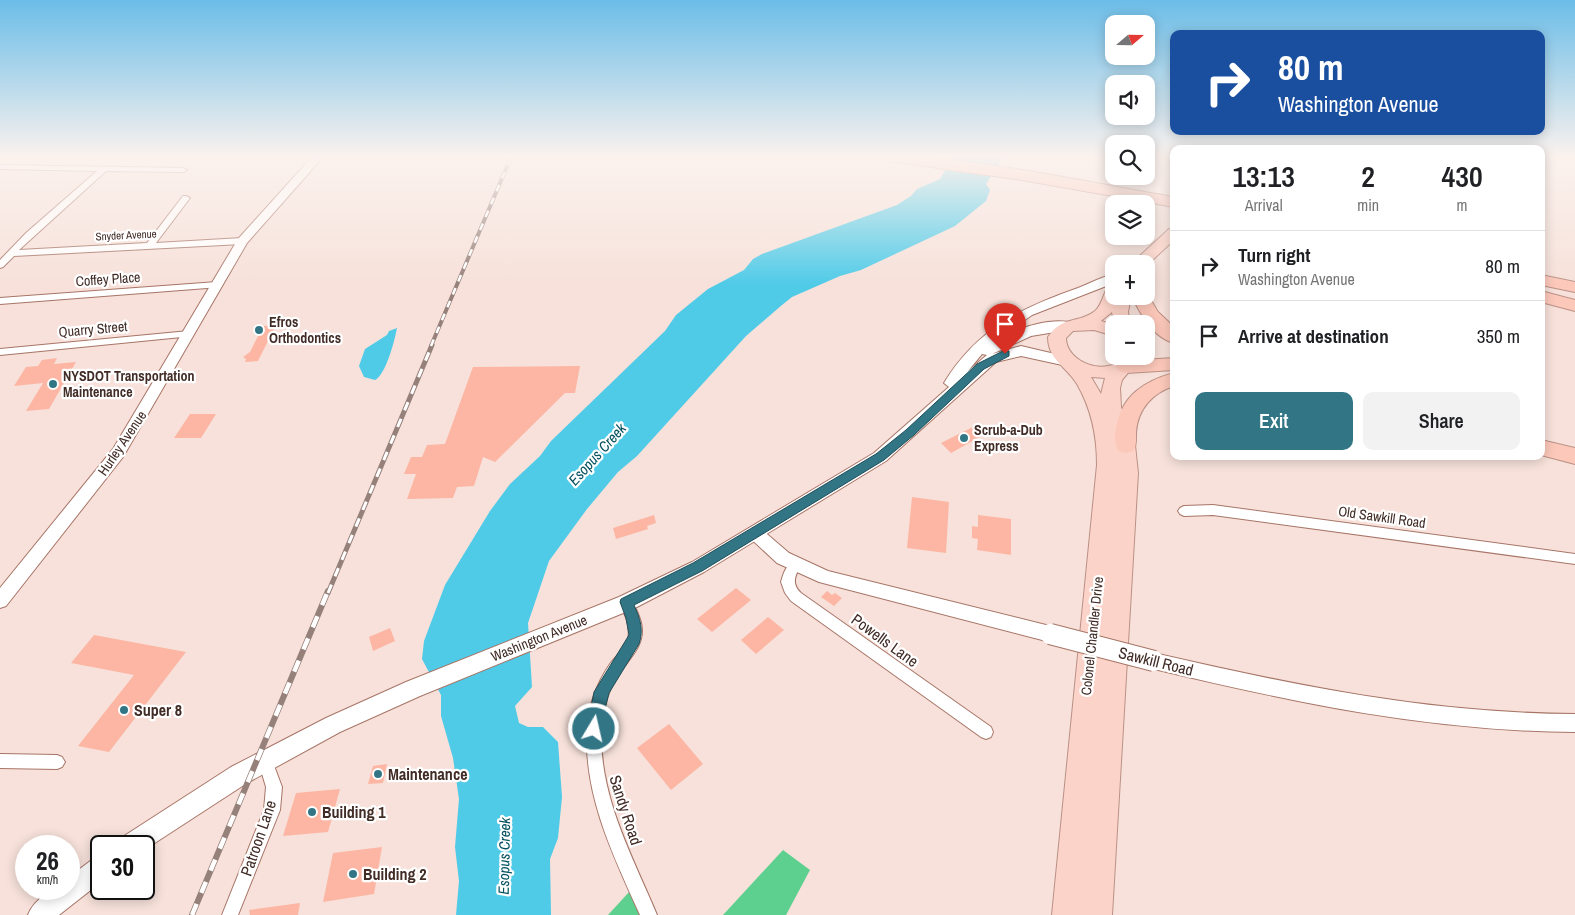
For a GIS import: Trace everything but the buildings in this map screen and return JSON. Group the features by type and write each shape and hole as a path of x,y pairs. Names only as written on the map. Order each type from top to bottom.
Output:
{"highway":[{"path":"1149,255 1170,236"},
{"path":"1155,261 1170,248"},
{"path":"1545,268 1575,275"},
{"path":"1545,281 1575,288"},
{"path":"1545,297 1575,306"},
{"path":"1071,325 1103,314 1109,305"},
{"path":"1145,305 1150,315 1170,333"},
{"path":"1071,325 1095,325 1105,328"},
{"name":"Colonel Chandler Drive","path":"1067,915 1105,506 1107,457 1106,431 1098,406 1070,363 1059,353 1056,341 1062,330 1071,325"},
{"path":"1155,351 1170,355"},
{"path":"1070,363 1092,371 1126,365"},
{"path":"1155,364 1170,364"},
{"name":"Colonel Chandler Drive","path":"1097,915 1127,491 1126,446 1110,400 1111,386 1126,365"},
{"path":"1126,446 1125,424 1136,402 1154,387 1170,381"},
{"path":"1545,439 1575,449"},
{"path":"1545,447 1575,449"}],"main road":[{"path":"951,382 982,347 1013,320 1043,305 1105,281"},
{"name":"Washington Avenue","path":"935,407 951,382 984,354 1010,338 1036,329 1071,325"},
{"name":"Washington Avenue","path":"145,835 188,806 265,760 333,725 414,688 626,602 698,567 880,457 910,433 935,407 953,394 986,362 1013,352 1030,352 1070,363"},
{"path":"40,915 90,876"}],"street":[{"path":"0,265 70,200"},
{"path":"150,246 185,200"},
{"name":"Hurley Avenue","path":"0,601 118,453 242,241 279,200"},
{"name":"Snyder Avenue","path":"12,253 242,241"},
{"name":"Coffey Place","path":"0,301 217,285"},
{"name":"Quarry Street","path":"0,352 189,334"},
{"name":"Old Sawkill Road","path":"1184,511 1213,510 1575,559"},
{"name":"Sawkill Road","path":"755,533 773,550 795,565 842,581 1154,661 1290,693 1368,708 1475,720 1575,723"},
{"name":"Powells Lane","path":"795,565 787,579 787,585 796,597 986,732"},
{"name":"Sandy Road","path":"626,602 633,618 635,635 632,644 602,692 597,709 594,750 596,772 606,817 649,915"},
{"name":"Patroon Lane","path":"230,915 272,810 274,787 265,760"},
{"path":"0,761 57,762"}],"green space":[{"path":"783,850 810,870 786,915 723,915"},
{"path":"630,891 641,915 608,915"}],"water":[{"name":"Esopus Creek","path":"905,200 986,200 955,226 861,270 840,276 792,297 782,305 746,336 637,456 618,472 587,509 549,561 528,623 532,687 515,706 519,723 528,727 543,727 558,742 562,797 558,838 550,859 551,915 456,915 459,881 455,847 459,799 453,758 441,716 441,695 422,659 424,641 445,585 490,511 510,484 540,456 551,441 665,331 676,315 708,289 744,270 753,259 762,254 897,205"},
{"path":"397,328 389,356 379,377 375,380 364,377 359,366 365,349 387,335 389,331"}],"railway":[{"path":"431,346 493,200"},
{"path":"328,593 432,345"},
{"path":"192,915 328,591"}],"place":[{"name":"Efros Orthodontics","path":"259,330"},
{"name":"NYSDOT Transportation Maintenance","path":"53,384"},
{"name":"Scrub-a-Dub Express","path":"964,438"},
{"name":"Super 8","path":"124,710"},
{"name":"Maintenance","path":"378,774"},
{"name":"Building 1","path":"312,812"},
{"name":"Building 2","path":"353,874"}],"route":[{"path":"594,729 597,709 608,678 628,652 635,635 633,618 626,602 698,567 880,457 910,433 935,407 953,394 981,366 1005,354"}]}
